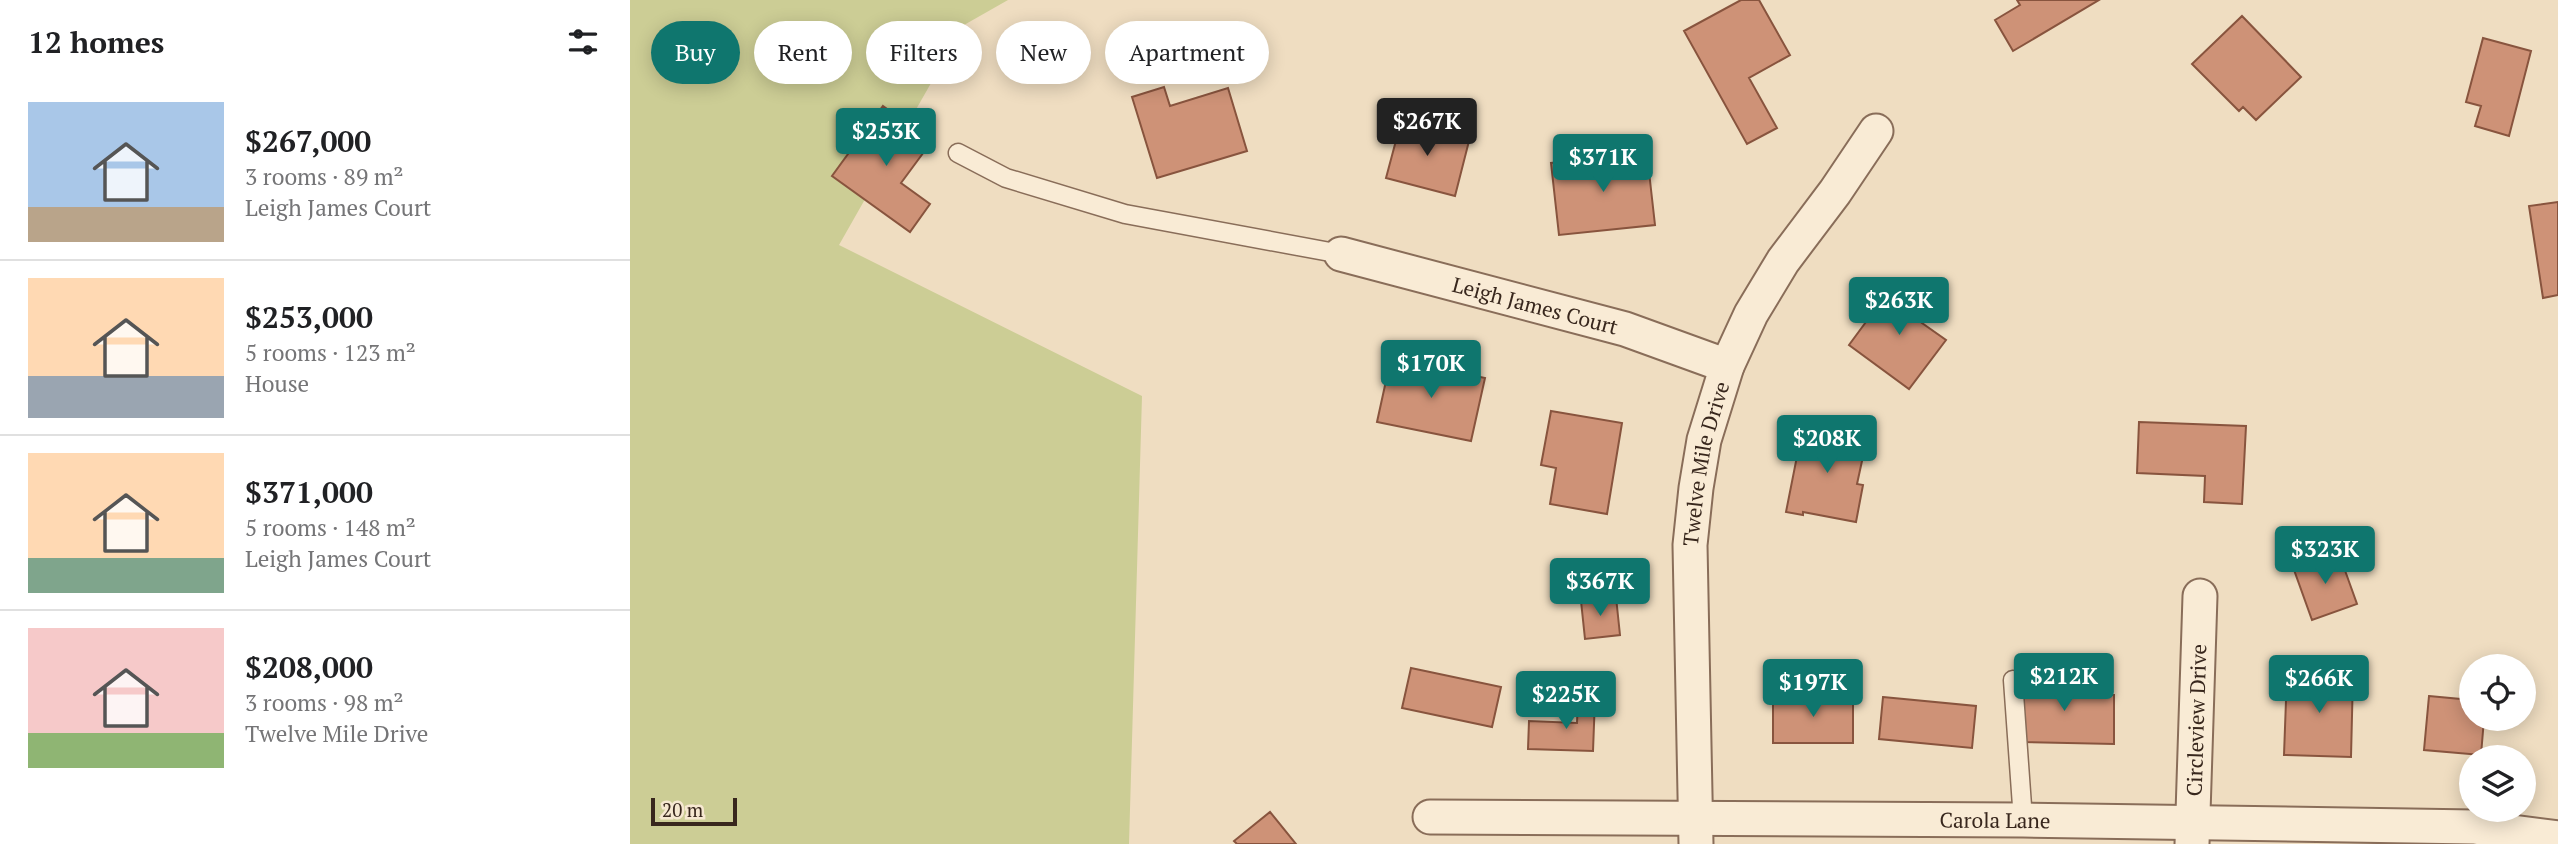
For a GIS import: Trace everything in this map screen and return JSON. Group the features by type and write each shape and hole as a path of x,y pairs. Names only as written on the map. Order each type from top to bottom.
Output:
{"street":[{"name":"Twelve Mile Drive","path":"1695,832 1690,545 1704,440 1727,366 1751,314 1783,261 1876,131"},
{"name":"Leigh James Court","path":"1341,254 1625,329 1727,366"},
{"name":"Circleview Drive","path":"2192,833 2200,596"},
{"name":"Carola Lane","path":"1430,817 1695,832 2023,820 2192,833 2474,827 2558,838"}],"lane":[{"path":"958,153 1006,178 1125,214 1341,254"},
{"path":"2012,680 2023,820"}],"green space":[{"path":"630,0 1008,0 971,21 866,21 866,84 930,84 839,245 1142,396 1129,844 630,844"}],"building":[{"path":"1741,0 1759,0 1790,55 1749,78 1777,128 1747,144 1684,31"},
{"path":"2017,0 2099,0 2013,51 1995,20 2020,5"},
{"path":"2242,16 2301,77 2256,120 2243,107 2239,111 2192,64"},
{"path":"2483,38 2531,51 2509,136 2475,126 2481,106 2466,102"},
{"path":"1164,87 1170,106 1228,88 1247,151 1157,178 1132,97"},
{"path":"883,106 932,141 901,183 930,204 910,232 832,176"},
{"path":"1402,118 1441,128 1439,133 1469,141 1455,196 1386,178"},
{"path":"1647,154 1655,225 1559,235 1551,163"},
{"path":"2558,202 2558,295 2543,298 2529,206"},
{"path":"1894,284 1931,311 1922,323 1946,340 1909,389 1849,345"},
{"path":"1391,358 1485,378 1471,441 1377,422"},
{"path":"1551,411 1622,423 1607,514 1550,504 1556,468 1541,465"},
{"path":"2139,422 2246,426 2242,504 2204,502 2205,476 2137,473"},
{"path":"1803,426 1867,438 1857,484 1863,485 1856,522 1803,512 1803,515 1786,512"},
{"path":"2338,551 2357,604 2312,620 2293,567"},
{"path":"1616,597 1620,635 1585,639 1581,601"},
{"path":"1411,668 1501,687 1492,727 1402,708"},
{"path":"2287,673 2353,675 2351,757 2284,755"},
{"path":"2020,676 2066,677 2066,683 2085,683 2085,695 2114,695 2114,744 2020,742"},
{"path":"1853,694 1853,743 1773,743 1773,695"},
{"path":"2429,696 2459,699 2459,731 2483,731 2482,745 2459,745 2459,753 2424,750"},
{"path":"1578,697 1595,698 1593,751 1528,749 1529,721 1577,723"},
{"path":"1883,697 1976,706 1972,748 1879,739"},
{"path":"1270,812 1296,844 1237,844 1234,841"}]}
